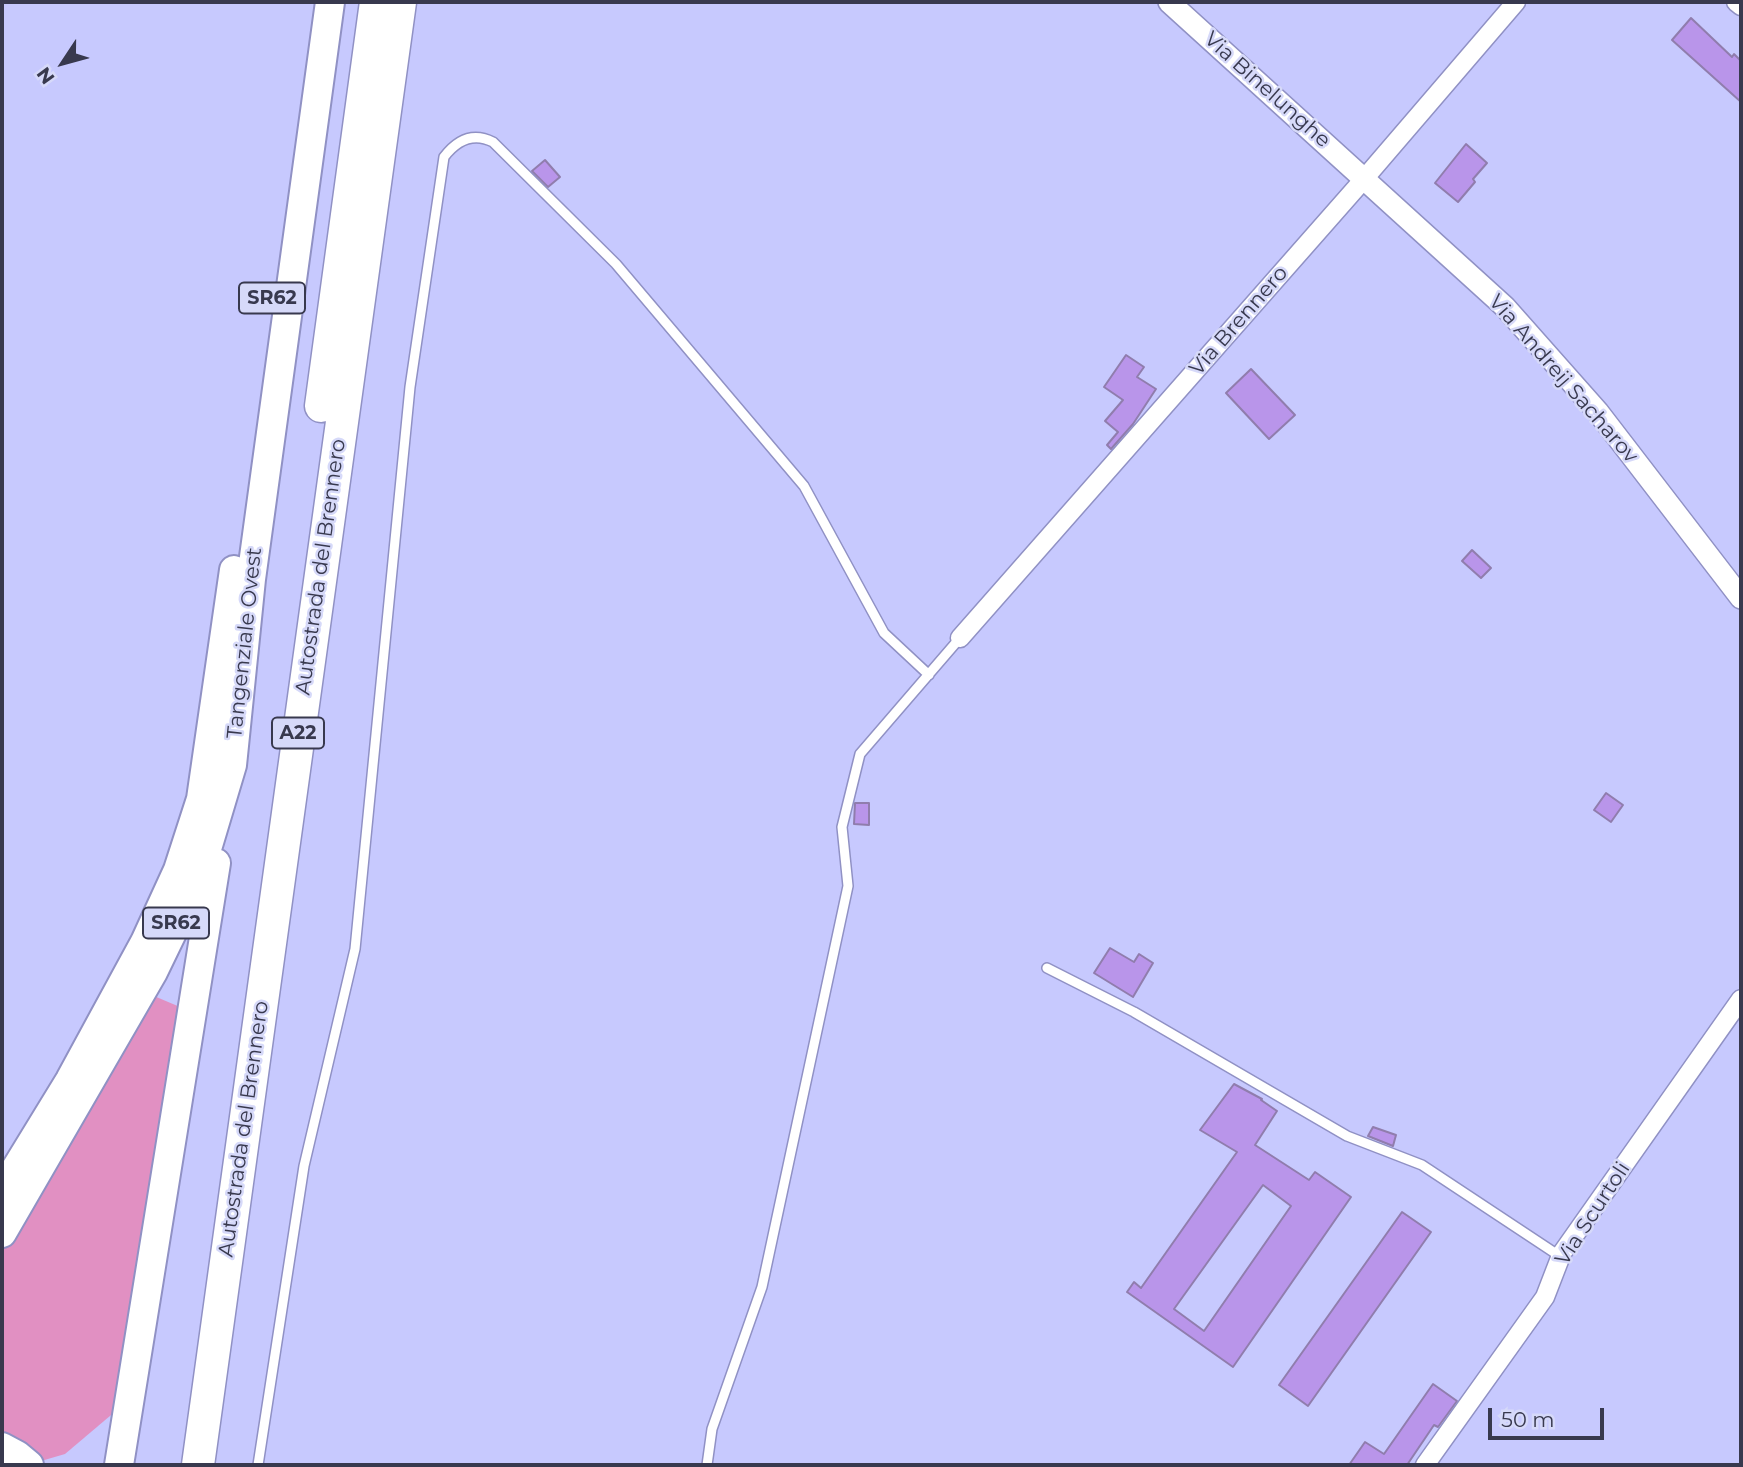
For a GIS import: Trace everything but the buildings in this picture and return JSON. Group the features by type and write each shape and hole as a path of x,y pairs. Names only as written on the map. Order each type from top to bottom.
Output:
{"highway":[{"name":"Tangenziale Ovest","path":"2,1191 70,1080 145,942 178,870 201,799 312,2"},
{"name":"Tangenziale Ovest","path":"2,1233 153,972 198,879 232,765 251,579 330,2"},
{"name":"Autostrada del Brennero","path":"176,1465 235,1049 376,2"},
{"name":"Autostrada del Brennero","path":"198,1465 400,2"},
{"path":"119,1465 232,765"},
{"path":"2,1157 43,1104 70,1080"},
{"path":"2,1447 29,1465"}],"street":[{"name":"Via Binelunghe","path":"1169,2 1364,179"},
{"name":"Via Brennero","path":"960,638 1516,2"},
{"path":"1736,2 1741,6"},
{"name":"Via Andreij Sacharov","path":"1364,179 1505,307 1598,412 1741,598"},
{"name":"Via Scurtoli","path":"1425,1465 1545,1297 1561,1257 1741,999"}],"lane":[{"path":"257,1465 304,1166 355,949 410,387 444,157 452,147 474,136 493,142 616,264 804,486 884,633 929,675"},
{"path":"707,1465 712,1429 762,1287 848,886 842,827 860,754 960,638"},
{"path":"1046,968 1134,1012 1347,1136 1422,1165 1561,1257"}],"shaded area":[{"path":"154,996 180,1007 117,1410 65,1454 41,1461 2,1437 2,1252"}]}
